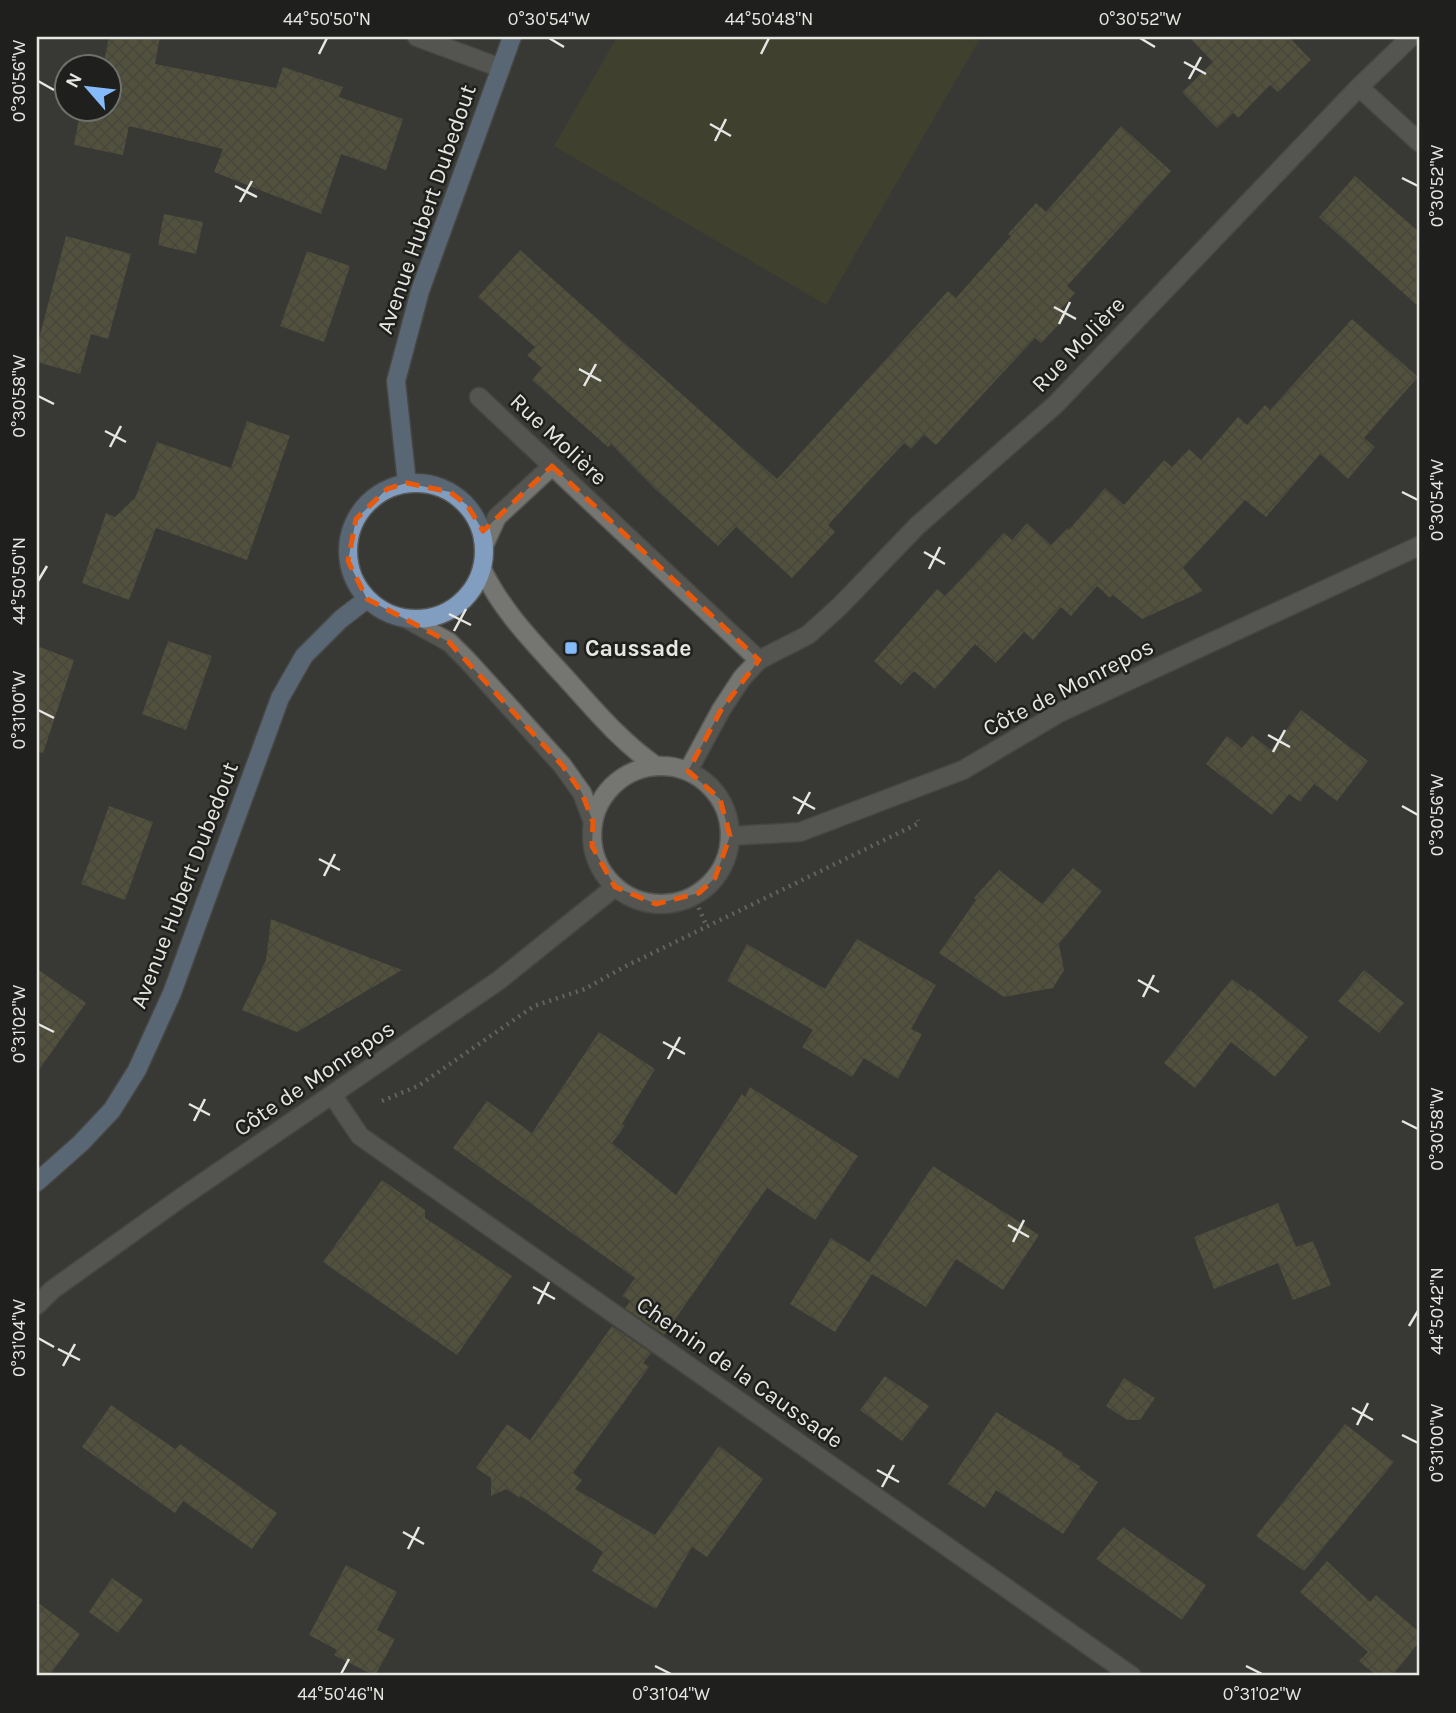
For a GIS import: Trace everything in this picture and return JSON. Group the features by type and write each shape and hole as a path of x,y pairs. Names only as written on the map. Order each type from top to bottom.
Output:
{"main road":[{"name":"Avenue Hubert Dubedout","path":"407,483 396,381 420,291 512,37"},
{"path":"407,483 429,484 450,492 467,505 479,524 484,545 482,569 474,587 462,602 446,613 427,619 407,619 386,612 367,599 355,582 348,561 349,539 356,519 369,502 387,489 407,483"},
{"name":"Avenue Hubert Dubedout","path":"37,1182 81,1143 112,1110 137,1070 172,993 280,698 304,656 341,619 367,599"}],"street":[{"path":"417,37 501,68"},
{"name":"Rue Molière","path":"688,771 721,710 742,678 759,660 808,635 840,606 918,524 1055,405 1410,37"},
{"path":"1359,87 1419,142"},
{"name":"Rue Molière","path":"479,397 759,660"},
{"name":"Rue Molière","path":"484,545 497,517 552,466"},
{"name":"Côte de Monrepos","path":"730,836 800,832 963,770 1059,713 1419,546"},
{"path":"482,569 494,594 514,621 631,749 656,766"},
{"path":"407,619 449,642 468,661 562,765 582,793 593,822"},
{"path":"656,766 688,771 709,785 720,799 728,817 730,836 726,858 715,878 693,895 678,902 656,904 634,899 615,887 600,868 592,846 593,822 601,801 615,783 634,771 656,766"},
{"name":"Côte de Monrepos","path":"37,1305 51,1290 182,1197 498,981 615,887"},
{"name":"Chemin de la Caussade","path":"333,1096 360,1136 1132,1676"}],"path":[{"path":"349,1120 387,1098 418,1086 534,1006 585,989 919,823 907,791"},
{"path":"693,895 707,927"}],"highlighted area":[{"path":"552,466 759,660 721,710 688,771 720,799 730,836 715,878 699,893 656,904 615,887 592,846 593,822 582,793 562,765 449,642 367,599 348,561 356,519 387,489 407,483 450,492 467,505 483,531"}],"green space":[{"path":"617,37 981,37 826,305 554,146"}],"building":[{"path":"109,37 160,37 155,64 276,88 283,67 343,87 339,97 403,119 386,170 341,154 321,214 214,172 223,149 129,126 123,155 74,145 78,122 122,122 122,52 106,52"},
{"path":"1189,37 1289,37 1311,60 1278,92 1270,85 1238,118 1233,113 1217,128 1182,92 1213,62"},
{"path":"1121,126 1171,171 1067,286 1075,293 1059,311 1066,317 1041,343 1035,338 936,445 924,435 911,449 904,443 828,525 835,532 792,578 736,527 718,546 655,489 611,444 608,447 532,380 542,368 527,355 535,347 478,297 520,250 777,479 948,291 956,298 1011,236 1008,234 1036,203 1046,212"},
{"path":"1355,176 1419,232 1419,307 1319,217"},
{"path":"164,214 203,222 196,254 158,245"},
{"path":"66,236 131,254 108,339 91,334 80,374 37,362 37,346"},
{"path":"307,251 350,266 324,342 280,326"},
{"path":"1352,319 1418,377 1364,438 1375,447 1348,479 1320,454 1266,517 1245,500 1183,568 1203,591 1142,619 1113,595 1110,598 1097,586 1071,616 1061,607 1033,640 1024,632 996,663 975,644 935,689 914,671 901,685 874,661 937,589 945,596 1004,533 1012,540 1027,523 1051,545 1067,528 1069,530 1105,488 1124,505 1164,460 1172,467 1189,449 1201,460 1238,417 1247,425 1265,405 1270,410"},
{"path":"247,421 290,436 247,560 156,528 129,600 82,583 106,513 115,517 135,498 157,442 231,468"},
{"path":"168,641 212,656 186,730 142,714"},
{"path":"37,646 74,660 43,753 37,752"},
{"path":"1301,710 1368,761 1337,801 1314,784 1300,802 1289,794 1272,815 1206,764 1227,736 1242,748 1252,735 1271,750"},
{"path":"109,806 153,822 125,900 81,884"},
{"path":"1073,868 1102,891 1059,944 1064,970 1053,988 1004,997 939,953 976,900 974,898 999,870 1042,904"},
{"path":"271,919 402,970 297,1032 242,1010 266,960"},
{"path":"857,939 936,985 911,1029 922,1034 898,1079 864,1058 852,1077 802,1047 813,1030 727,981 747,944 825,989"},
{"path":"37,969 86,1003 37,1073"},
{"path":"1364,970 1404,1003 1379,1033 1338,1001"},
{"path":"1232,979 1248,991 1249,989 1308,1037 1275,1077 1231,1042 1195,1088 1164,1063"},
{"path":"599,1032 655,1069 622,1124 625,1126 612,1143 676,1195 742,1094 745,1097 750,1087 858,1156 815,1220 767,1188 664,1335 625,1308 630,1301 622,1296 635,1278 453,1148 487,1101 532,1133"},
{"path":"933,1166 1039,1235 1003,1290 956,1259 926,1307 872,1274 835,1332 790,1304 831,1238 869,1262"},
{"path":"382,1180 425,1210 425,1218 512,1276 457,1355 323,1262"},
{"path":"1278,1203 1296,1247 1313,1241 1331,1285 1293,1300 1278,1263 1214,1289 1194,1237"},
{"path":"612,1326 651,1353 643,1363 649,1367 573,1473 582,1480 575,1489 655,1535 719,1446 763,1479 707,1557 692,1547 656,1609 592,1571 603,1552 521,1496 520,1498 506,1489 491,1496 491,1478 476,1468 507,1424 530,1440"},
{"path":"885,1376 929,1406 902,1441 860,1410"},
{"path":"1124,1378 1155,1398 1140,1420 1127,1420 1106,1406"},
{"path":"111,1405 175,1449 180,1444 277,1513 252,1549 183,1501 175,1513 82,1447"},
{"path":"996,1412 1063,1453 1062,1455 1098,1482 1063,1534 996,1490 985,1508 948,1484"},
{"path":"1345,1424 1394,1462 1304,1571 1256,1536"},
{"path":"1123,1527 1206,1585 1182,1620 1096,1559"},
{"path":"1327,1561 1370,1602 1376,1595 1419,1632 1419,1642 1392,1676 1377,1676 1359,1661 1368,1652 1300,1592"},
{"path":"346,1565 397,1592 377,1630 395,1639 375,1676 334,1655 337,1650 309,1635"},
{"path":"112,1578 143,1600 118,1633 89,1612"},
{"path":"37,1602 80,1634 49,1676 37,1676"}],"place":[{"name":"Caussade","path":"571,648"}]}
